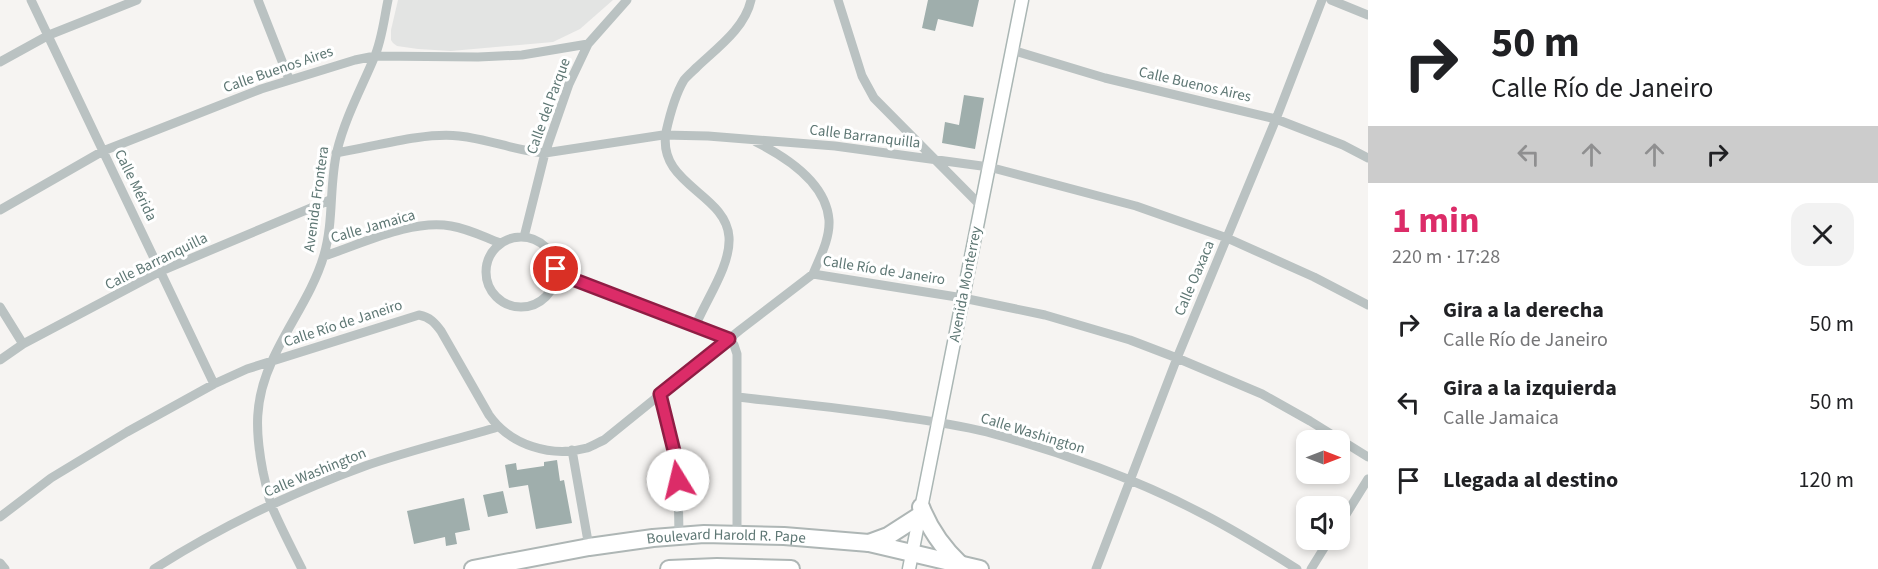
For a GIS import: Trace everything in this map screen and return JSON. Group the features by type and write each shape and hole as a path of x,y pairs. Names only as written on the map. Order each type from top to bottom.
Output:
{"highway":[{"path":"868,543 888,536 920,512 939,541 960,564"},
{"name":"Boulevard Harold R. Pape","path":"473,569 590,547 679,535 784,536 868,543 910,561 960,564 980,569"},
{"name":"Boulevard Harold R. Pape","path":"669,569 717,567 791,569"}],"street":[{"name":"Calle Mérida","path":"31,0 214,384"},
{"path":"0,62 49,35 137,0"},
{"path":"258,0 289,79"},
{"name":"Avenida Frontera","path":"302,569 271,505 258,447 256,418 258,397 271,362 324,256 336,153 358,92 375,56 388,0"},
{"name":"Calle del Parque","path":"524,237 545,153 569,84 588,44 627,0"},
{"path":"695,327 727,258 729,238 725,223 717,211 682,179 670,163 666,135 672,107 685,79 737,27 749,8 751,0"},
{"path":"838,0 862,76 874,98 981,206"},
{"name":"Avenida Monterrey","path":"910,561 1022,0"},
{"name":"Calle Oaxaca","path":"1096,569 1322,0"},
{"path":"1331,0 1368,15"},
{"name":"Calle Buenos Aires","path":"0,210 103,151 289,79 355,60 375,56 522,55 588,44"},
{"name":"Calle Buenos Aires","path":"1012,50 1105,78 1276,119 1343,145 1368,158"},
{"name":"Calle Barranquilla","path":"336,153 407,140 458,135 525,151 545,153 666,135 835,146 989,167 1136,206 1227,238 1314,277 1368,305"},
{"path":"751,140 780,154 798,168 816,187 825,202 829,220 827,237 813,274"},
{"name":"Calle Barranquilla","path":"0,360 23,344 161,272 330,200"},
{"name":"Calle Jamaica","path":"324,256 410,228 431,225 472,231 500,243"},
{"path":"524,237 536,240 546,247 553,257 556,269 555,280 544,300 534,306 511,307 501,302 487,284 485,273 487,262 500,243 507,239 524,237"},
{"path":"556,269 575,280 729,339 734,345 738,354 737,535"},
{"name":"Calle Río de Janeiro","path":"0,517 51,478 127,432 214,384 247,369 419,315 434,322 498,427 521,443 540,448 572,450 588,448 604,440 813,274 963,298 1046,315 1130,340 1262,394 1368,457"},
{"path":"0,307 23,344"},
{"path":"660,394 674,451 678,480 679,535"},
{"name":"Calle Washington","path":"737,397 836,407 938,422 1043,449 1130,480 1197,510 1298,569"},
{"name":"Calle Washington","path":"154,569 213,534 271,505 366,466 498,427"},
{"path":"572,450 590,547"},
{"path":"1350,508 1368,479"},
{"path":"1311,569 1323,550"},
{"path":"0,563 5,569"}],"shaded area":[{"path":"398,0 613,0 580,29 553,42 451,51 418,49 397,46 393,43 391,30"}],"building":[{"path":"928,0 979,0 973,27 938,19 935,31 922,28"},
{"path":"964,95 984,98 975,149 942,143 945,122 959,125"},
{"path":"557,460 560,481 564,480 572,523 536,529 528,485 509,488 505,465 516,463 517,470 544,466 544,462"},
{"path":"503,491 508,513 488,517 483,495"},
{"path":"464,498 470,530 455,533 457,544 446,546 445,537 414,544 407,511"}],"route":[{"path":"556,269 575,280 729,339 660,394 674,451 678,480"}]}
